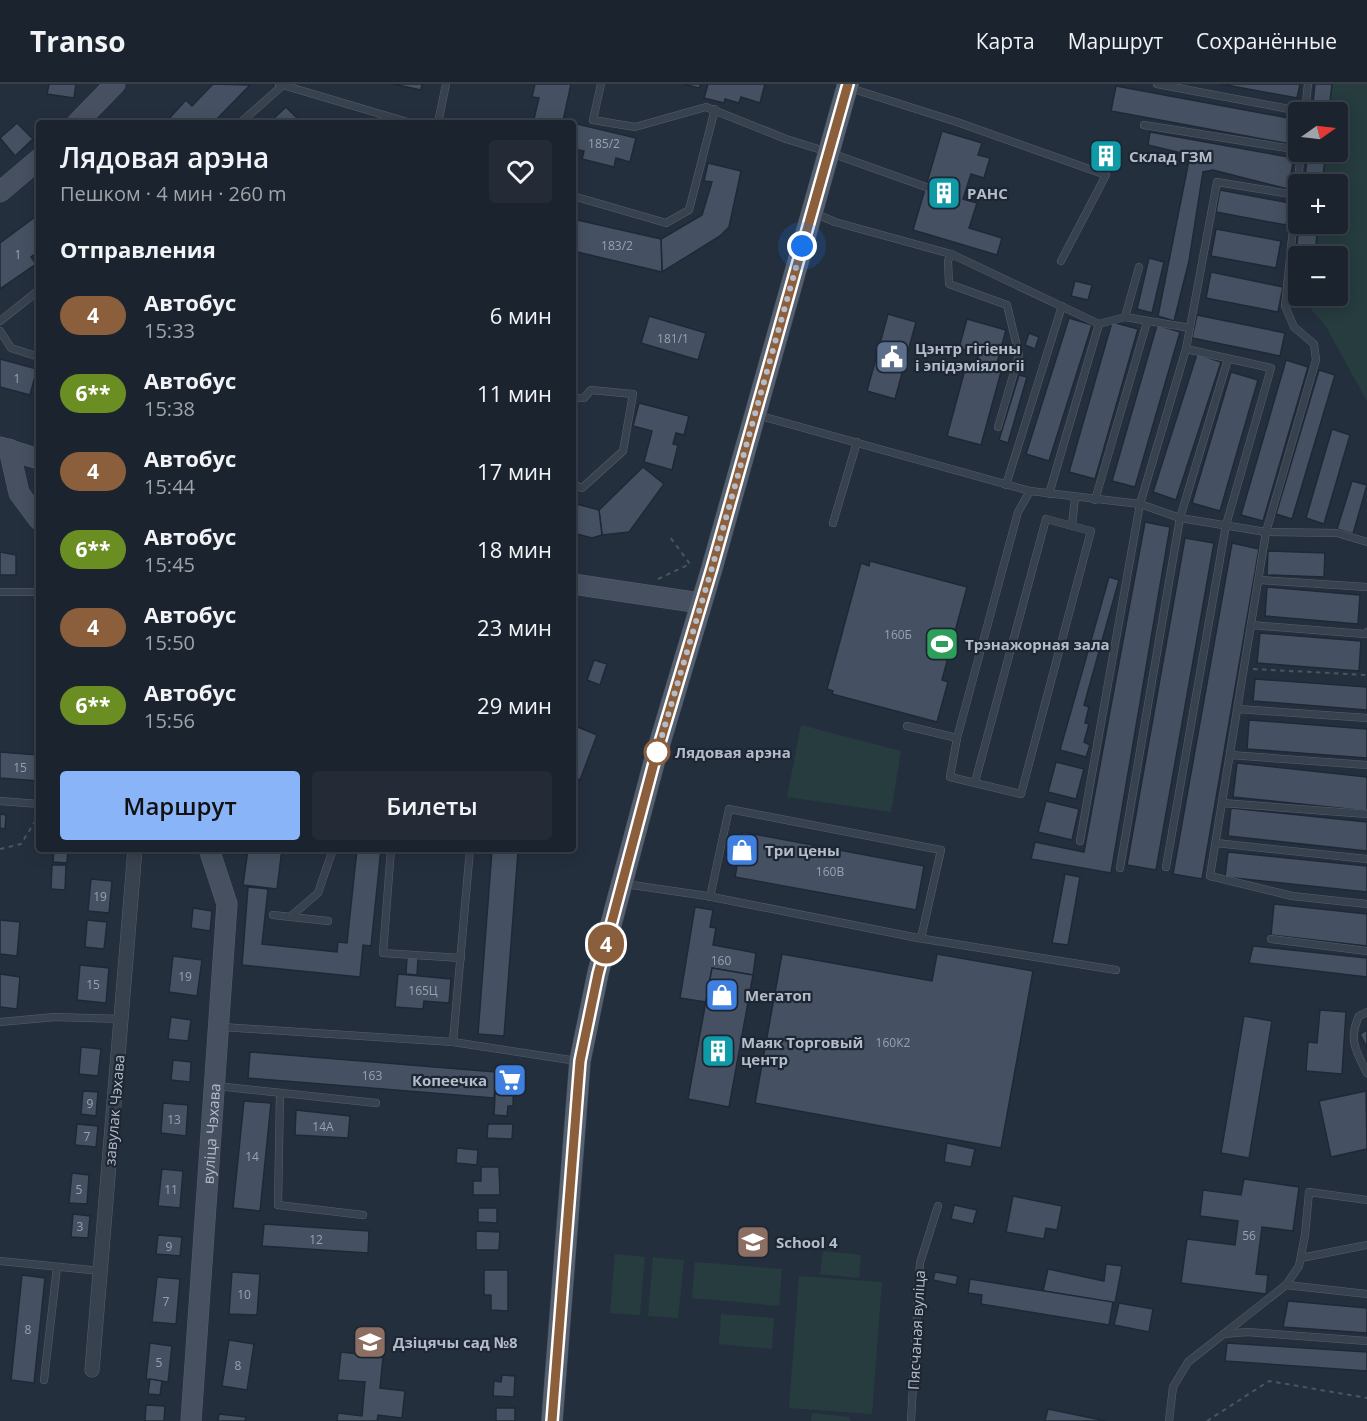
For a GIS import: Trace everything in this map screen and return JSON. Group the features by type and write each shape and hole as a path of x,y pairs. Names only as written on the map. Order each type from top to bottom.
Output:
{"main road":[{"path":"552,1421 580,1061 598,974 655,759 712,568 848,85"}],"street":[{"path":"80,120 115,84"},
{"path":"0,192 36,162"},
{"path":"4,448 36,458"},
{"path":"4,448 19,493 36,516"},
{"path":"576,584 700,603"},
{"name":"завулак Чэхава","path":"92,1370 135,852"},
{"name":"вуліца Чэхава","path":"192,1421 227,904 210,852"}],"lane":[{"path":"439,120 446,84"},
{"path":"601,84 594,120 635,127 705,106 786,139 926,187"},
{"path":"1157,84 1288,109"},
{"path":"1306,102 1308,84"},
{"path":"243,120 280,85 385,120"},
{"path":"848,85 1106,175 1061,261"},
{"path":"576,197 666,223 689,210 715,109"},
{"path":"1144,125 1288,149"},
{"path":"1080,841 1140,504 1186,349 1217,182 1288,194"},
{"path":"811,212 835,222 951,254 1100,324 1125,317 1190,328"},
{"path":"1292,234 1285,306 1294,327 1314,344 1316,360 1266,532 1210,876 1292,896 1367,903"},
{"path":"951,254 948,261 949,284 1007,305 1018,355 998,428"},
{"path":"1125,317 1139,267"},
{"path":"0,321 36,292"},
{"path":"1006,485 1062,306"},
{"path":"1095,500 1147,322"},
{"path":"1048,494 1100,324"},
{"path":"0,331 11,348 36,356"},
{"path":"1166,867 1226,525 1270,368 1186,349"},
{"path":"1120,868 1180,518 1228,359"},
{"path":"576,398 584,398 591,390 633,394 623,451 582,488 576,485"},
{"path":"754,414 1030,491 1140,504 1180,518 1266,532 1337,533 1367,542"},
{"path":"833,524 856,442"},
{"path":"975,782 1046,519 1091,531 1021,794 950,777 957,738 1018,512 1030,491"},
{"path":"1072,525 1075,498"},
{"path":"1259,580 1367,587"},
{"path":"0,592 36,592"},
{"path":"1251,625 1367,632"},
{"path":"1238,709 1367,718"},
{"path":"907,726 957,738"},
{"path":"1230,755 1367,765"},
{"path":"0,801 36,804"},
{"path":"1222,803 1367,814"},
{"path":"710,897 729,809 940,850 921,938"},
{"path":"1216,843 1367,859"},
{"path":"290,917 318,893 332,852"},
{"path":"391,852 383,953 461,958"},
{"path":"453,1042 470,852"},
{"path":"622,884 710,897 921,938 1116,969"},
{"path":"273,915 328,921"},
{"path":"1271,939 1367,951"},
{"path":"1367,1012 1359,1016 1353,1028 1354,1046 1367,1073"},
{"path":"0,1022 55,1017 121,1019"},
{"path":"219,1026 453,1042 580,1061"},
{"path":"214,1086 376,1102"},
{"path":"280,1092 278,1205 363,1215"},
{"path":"1169,1421 1173,1386 1188,1362 1286,1285 1299,1266 1309,1192 1367,1200"},
{"name":"Пясчаная вуліца","path":"911,1421 920,1263 938,1206"},
{"path":"1300,1258 1367,1245"},
{"path":"0,1261 101,1271"},
{"path":"44,1380 57,1267"},
{"path":"1286,1285 1367,1294"},
{"path":"1224,1334 1247,1332 1367,1341"}],"path":[{"path":"658,579 690,564 670,537"},
{"path":"1244,668 1367,675"},
{"path":"0,849 21,844 36,820"},
{"path":"1207,1421 1269,1381 1367,1398"}],"green space":[{"path":"1332,84 1367,84 1367,401 1325,325 1310,308 1310,306 1348,306 1348,246 1316,246 1317,234 1348,234 1348,174 1323,174 1325,162 1348,162 1348,102 1330,102"},
{"path":"801,725 901,751 891,812 787,797"},
{"path":"823,1251 861,1255 859,1278 820,1274"},
{"path":"615,1254 645,1257 640,1315 610,1313"},
{"path":"653,1257 684,1260 678,1318 648,1316"},
{"path":"695,1262 782,1269 779,1306 692,1298"},
{"path":"799,1276 882,1282 872,1414 789,1408"},
{"path":"721,1314 774,1318 772,1349 719,1344"},
{"path":"812,1413 850,1417 850,1421 811,1421"}],"building":[{"path":"49,84 76,84 74,98 47,94"},
{"path":"213,84 250,85 216,120 168,120 186,100 192,106"},
{"path":"393,84 422,84 421,90"},
{"path":"535,84 571,84 563,120 534,120 539,98 532,97"},
{"path":"683,84 701,84 699,88"},
{"path":"708,84 765,84 760,103 741,97 739,103 725,99 724,103 704,98"},
{"path":"1221,84 1300,84 1297,98"},
{"path":"1315,84 1332,84 1330,102 1313,102"},
{"path":"1116,86 1288,118 1288,144 1111,111"},
{"path":"286,107 299,120 272,120"},
{"path":"17,123 33,139 15,156 0,138"},
{"path":"576,124 636,138 630,162 616,158 614,167 582,159 584,151 576,150"},
{"name":"РАНС","path":"942,131 982,143 978,155 990,158 984,178 971,174 963,199 977,203 969,228 1002,238 997,255 913,230"},
{"path":"1150,132 1288,157 1288,162 1293,162 1291,174 1288,174 1288,189 1213,170 1203,172 1189,261 1174,321 1158,316 1190,155 1148,145"},
{"name":"Склад ГЗМ","path":"1098,146 1118,153 1113,164 1094,159"},
{"path":"1307,162 1325,162 1323,174 1305,174"},
{"path":"708,163 741,171 729,227 720,236 662,272 661,239 702,215 712,182 704,181"},
{"path":"1220,190 1288,203 1286,225 1216,212"},
{"path":"36,216 36,253 31,257 36,264 0,289 0,243"},
{"path":"576,220 661,239 662,272 576,252"},
{"path":"1216,229 1281,241 1276,268 1211,256"},
{"path":"1298,234 1317,234 1316,246 1297,246"},
{"path":"1149,258 1164,262 1152,313 1137,309"},
{"path":"1211,272 1283,287 1278,312 1206,298"},
{"path":"1075,281 1092,285 1088,300 1071,296"},
{"name":"Цэнтр гігіены і эпідэміялогіі","path":"888,314 916,322 895,399 867,391"},
{"path":"1197,315 1285,333 1280,356 1192,338"},
{"path":"649,316 706,333 698,360 641,343"},
{"path":"1069,318 1092,325 1049,461 1026,454"},
{"path":"967,319 1006,330 995,370 1001,372 981,445 947,436 967,362 976,365 979,354 959,348"},
{"path":"1112,322 1138,329 1095,479 1069,472"},
{"path":"1157,325 1180,332 1135,487 1112,481"},
{"path":"1029,333 1039,337 1035,349 1025,345"},
{"path":"1197,354 1221,362 1176,500 1153,492"},
{"path":"0,359 36,369 30,395 0,387"},
{"path":"1286,360 1308,367 1263,521 1241,515"},
{"path":"1319,370 1335,375 1292,519 1276,514"},
{"path":"1231,372 1258,380 1220,511 1192,503"},
{"path":"1019,375 1027,377 1008,443 999,440"},
{"path":"639,403 689,416 684,435 676,433 673,444 678,445 672,470 644,462 652,431 633,426"},
{"path":"1332,429 1350,435 1324,524 1306,518"},
{"path":"643,467 664,484 629,532 602,535 599,510"},
{"path":"1352,481 1367,485 1353,534 1337,529"},
{"path":"576,504 599,510 602,535 592,538 576,534"},
{"path":"1145,522 1170,527 1111,873 1031,859 1035,842 1084,852"},
{"path":"1185,538 1214,543 1156,870 1127,865"},
{"path":"1232,543 1259,549 1202,879 1173,874"},
{"path":"1268,551 1325,553 1324,577 1267,575"},
{"path":"0,552 16,555 16,575 0,575"},
{"path":"870,561 967,587 942,680 948,682 937,722 832,694 833,691 827,689 861,563 869,566"},
{"path":"1109,577 1119,580 1084,705 1089,707 1085,723 1089,724 1084,742 1090,745 1086,757 1060,750"},
{"path":"1267,587 1360,595 1358,624 1265,616"},
{"path":"1260,633 1361,641 1359,671 1257,663"},
{"path":"594,660 607,664 600,685 587,680"},
{"path":"1255,679 1367,687 1367,710 1253,701"},
{"path":"1249,720 1367,729 1367,758 1247,749"},
{"path":"576,726 597,735 580,780 576,779"},
{"path":"0,752 36,755 36,781 0,778"},
{"path":"1056,762 1084,769 1076,799 1048,792"},
{"path":"1237,763 1367,777 1367,811 1233,797"},
{"path":"1046,801 1079,809 1072,840 1038,832"},
{"path":"1231,808 1367,822 1367,851 1228,836"},
{"path":"0,814 6,815 5,829 0,828"},
{"path":"743,832 924,866 916,910 735,877"},
{"path":"54,852 68,852 67,863 53,862"},
{"path":"248,852 282,852 277,889 243,885"},
{"path":"357,852 381,852 371,946 363,945 360,977 242,965 248,887 268,889 262,944 337,952 338,942 347,943"},
{"path":"492,852 518,852 504,1036 478,1034"},
{"path":"1228,852 1367,866 1367,892 1225,877"},
{"path":"52,865 66,865 65,890 51,889"},
{"path":"1065,874 1080,877 1068,945 1052,943"},
{"path":"91,879 112,881 109,913 88,911"},
{"path":"1274,904 1367,914 1367,946 1271,935"},
{"path":"695,907 713,910 710,927 716,928 713,945 756,953 753,975 712,968 706,1002 680,998"},
{"path":"193,908 212,911 210,931 191,928"},
{"path":"0,920 20,922 17,956 0,954"},
{"path":"87,920 107,922 104,949 85,947"},
{"path":"1253,946 1367,958 1367,977 1249,963"},
{"path":"782,954 932,981 937,954 1033,971 1001,1148 755,1103"},
{"path":"173,956 202,960 197,996 169,992"},
{"path":"407,957 418,958 417,975 406,974"},
{"path":"80,965 109,968 106,1003 77,1000"},
{"name":"Маяк Торговый центр","path":"712,968 753,975 729,1107 688,1099"},
{"path":"0,974 20,977 17,1009 0,1007"},
{"path":"398,974 451,979 449,1003 424,1001 423,1009 395,1007"},
{"path":"1320,1010 1346,1012 1342,1074 1306,1071 1308,1042 1317,1043"},
{"path":"1244,1016 1272,1021 1249,1158 1221,1153"},
{"path":"171,1017 191,1020 188,1041 168,1039"},
{"path":"1367,1030 1367,1048 1360,1034"},
{"path":"81,1047 101,1049 98,1076 79,1074"},
{"path":"250,1052 496,1072 494,1098 248,1078"},
{"path":"173,1060 191,1062 190,1082 171,1080"},
{"path":"496,1075 514,1075 513,1106 508,1106 507,1116 494,1115"},
{"path":"83,1091 98,1092 96,1116 81,1114"},
{"path":"1366,1091 1367,1149 1331,1157 1319,1101"},
{"path":"244,1101 271,1103 260,1211 233,1208"},
{"path":"163,1103 188,1105 186,1136 161,1133"},
{"path":"296,1110 350,1116 348,1138 295,1135"},
{"path":"77,1124 98,1126 96,1147 75,1145"},
{"path":"488,1124 513,1124 512,1139 487,1138"},
{"path":"947,1143 975,1149 971,1167 944,1162"},
{"path":"457,1148 478,1150 477,1165 456,1163"},
{"path":"481,1167 499,1167 500,1195 473,1195 473,1181 481,1181"},
{"path":"162,1169 183,1171 180,1208 158,1206"},
{"path":"72,1173 89,1175 87,1204 69,1203"},
{"path":"1244,1179 1299,1187 1293,1231 1262,1227 1256,1274 1268,1275 1266,1294 1181,1283 1187,1239 1235,1245 1238,1221 1200,1216 1203,1190 1241,1195"},
{"path":"1013,1196 1062,1206 1057,1230 1046,1228 1044,1239 1006,1232"},
{"path":"954,1205 977,1210 973,1224 951,1219"},
{"path":"478,1208 497,1208 497,1223 478,1222"},
{"path":"73,1214 90,1216 88,1238 71,1237"},
{"path":"264,1224 369,1231 368,1253 262,1246"},
{"path":"476,1231 500,1232 499,1250 476,1250"},
{"path":"158,1235 182,1237 180,1256 156,1254"},
{"path":"1106,1264 1122,1266 1115,1303 1043,1291 1048,1269 1104,1281"},
{"path":"484,1270 508,1270 508,1311 491,1310 491,1295 484,1295"},
{"path":"232,1272 260,1274 257,1315 229,1314"},
{"path":"935,1272 958,1276 956,1285 933,1280"},
{"path":"22,1275 45,1278 34,1383 11,1380"},
{"path":"157,1277 180,1279 176,1324 152,1322"},
{"path":"970,1279 1113,1302 1109,1325 981,1304 982,1295 968,1293"},
{"path":"1288,1301 1367,1308 1367,1333 1283,1327"},
{"path":"1119,1303 1153,1309 1149,1332 1114,1325"},
{"path":"229,1340 254,1344 247,1390 222,1386"},
{"path":"150,1343 172,1346 168,1382 146,1379"},
{"path":"1227,1343 1367,1352 1367,1371 1225,1361"},
{"path":"341,1352 383,1357 380,1388 405,1391 402,1418 378,1415 377,1421 337,1421 338,1413 362,1416 365,1382 338,1380"},
{"path":"502,1375 515,1376 514,1397 493,1396 494,1381 501,1382"},
{"path":"150,1379 162,1381 160,1395 148,1394"},
{"path":"146,1405 165,1406 164,1421 145,1421"},
{"path":"496,1408 515,1408 515,1421 496,1421"},
{"path":"1048,1409 1106,1421 1045,1421"},
{"path":"219,1414 246,1417 245,1421 218,1421"}],"bus line":[{"name":"4","path":"552,1421 580,1061 598,974 655,759 712,568 848,84"}],"place":[{"name":"Склад ГЗМ","path":"1106,156"},
{"name":"РАНС","path":"944,193"},
{"name":"Цэнтр гігіены і эпідэміялогіі","path":"892,357"},
{"name":"Трэнажорная зала","path":"942,644"},
{"name":"Лядовая арэна","path":"657,752"},
{"name":"Три цены","path":"742,850"},
{"name":"Мегатоп","path":"722,995"},
{"name":"Маяк Торговый центр","path":"718,1051"},
{"name":"Копеечка","path":"510,1080"},
{"name":"School 4","path":"753,1242"},
{"name":"Дзіцячы сад №8","path":"370,1342"}],"route":[{"path":"657,752 655,759 712,568 802,246"}]}
